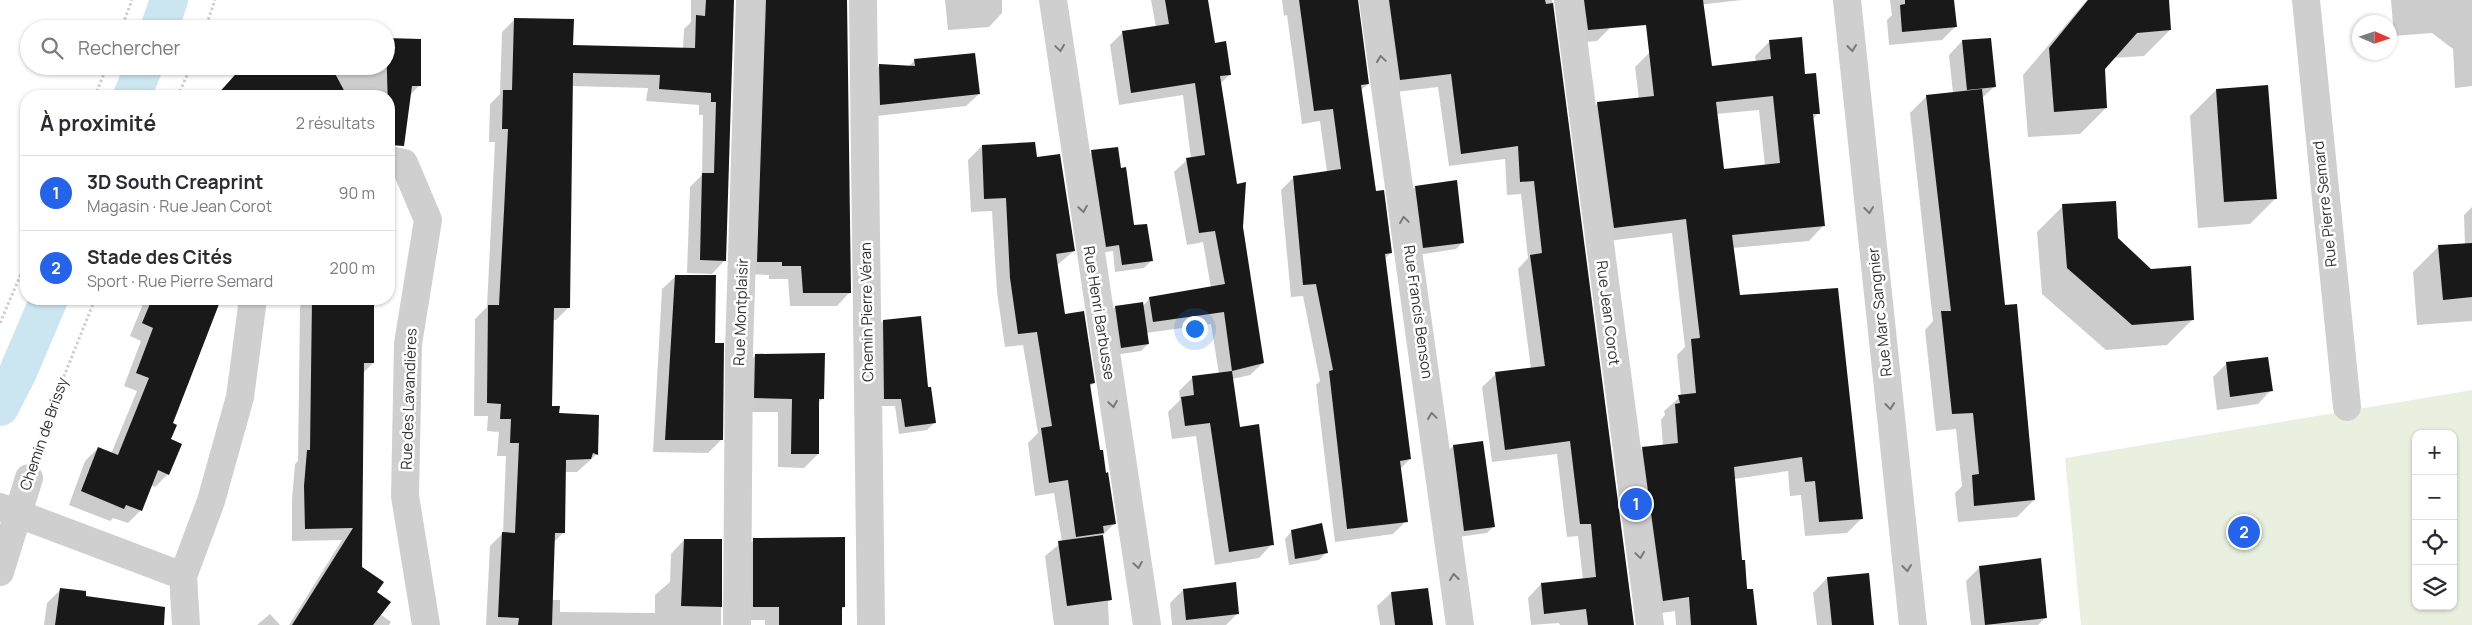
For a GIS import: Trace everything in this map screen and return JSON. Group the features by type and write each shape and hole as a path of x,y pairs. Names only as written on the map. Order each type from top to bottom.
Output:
{"street":[{"name":"Rue Montplaisir","path":"737,625 739,351 750,0"},
{"name":"Chemin Pierre Véran","path":"863,0 871,625"},
{"name":"Rue Henri Barbusse","path":"1053,0 1147,625"},
{"name":"Rue Francis Benson","path":"1373,0 1445,505 1460,625"},
{"name":"Rue Jean Corot","path":"1568,0 1650,625"},
{"name":"Rue Marc Sangnier","path":"1847,0 1913,625"},
{"name":"Rue Pierre Semard","path":"2306,0 2347,407"},
{"name":"Rue des Lavandières","path":"395,161 404,163 428,220 408,344 405,496 426,625"},
{"path":"186,625 183,576 211,501 240,397 252,305"},
{"name":"Chemin de Brissy","path":"0,572 7,510 29,478"},
{"path":"7,510 183,576"}],"path":[{"path":"124,20 132,0"},
{"path":"208,20 216,0"},
{"path":"97,90 103,75"},
{"path":"181,90 187,75"},
{"path":"0,323 20,276"},
{"name":"Chemin de Brissy","path":"29,478 46,421 93,305"}],"green space":[{"path":"2472,390 2472,625 2081,625 2065,458"}],"building":[{"path":"706,0 734,0 726,261 700,260 702,173 714,173 716,102 711,102 711,93 659,89 660,75 573,73 570,308 554,308 552,406 560,406 559,413 599,415 598,455 593,453 591,459 566,460 565,533 555,533 552,625 518,625 519,618 498,617 502,532 515,533 519,443 510,443 511,419 500,419 501,404 487,403 488,305 499,305 504,211 508,129 502,129 503,90 512,90 514,18 574,19 573,45 695,48 696,15 705,16"},
{"path":"766,0 847,0 851,293 803,293 801,266 782,266 782,262 757,262"},
{"path":"1165,0 1208,0 1215,43 1226,41 1231,75 1220,76 1237,184 1246,182 1243,227 1264,363 1232,371 1224,312 1153,322 1149,297 1225,284 1215,231 1199,233 1186,158 1205,155 1195,83 1131,93 1122,31 1169,24"},
{"path":"1299,0 1358,0 1369,84 1361,85 1376,191 1384,190 1392,253 1385,254 1411,459 1400,461 1408,522 1347,529 1329,371 1333,370 1316,284 1303,285 1293,176 1341,169 1333,109 1314,111"},
{"path":"1389,0 1545,0 1546,4 1553,3 1634,625 1588,625 1586,609 1544,614 1541,583 1596,577 1591,524 1580,524 1570,441 1505,450 1495,372 1545,366 1530,255 1542,253 1534,181 1520,182 1518,146 1461,154 1451,74 1400,80"},
{"path":"1584,0 1703,0 1712,66 1771,59 1769,40 1802,37 1805,74 1816,73 1820,114 1813,114 1825,226 1732,235 1740,295 1838,288 1863,519 1819,522 1815,481 1805,482 1802,457 1734,467 1742,560 1745,560 1747,589 1753,589 1757,625 1691,625 1689,597 1663,601 1642,447 1678,443 1675,404 1680,403 1678,395 1696,393 1691,339 1700,338 1686,219 1614,228 1597,102 1654,96 1646,25 1588,30","holes":["1773,96 1780,163 1724,169 1716,102"]},
{"path":"1905,0 1954,0 1957,27 1902,32 1900,5 1905,4"},
{"path":"2088,0 2169,0 2171,30 2137,33 2105,69 2107,108 2054,112 2049,48"},
{"path":"395,38 421,39 421,86 412,86 404,146 395,145 395,90 387,90 387,75 395,75"},
{"path":"1991,38 1996,87 1967,90 1962,40"},
{"path":"975,53 980,94 880,105 879,64 915,66 914,59"},
{"path":"235,75 336,75 344,90 221,90"},
{"path":"2268,85 2277,199 2224,202 2216,89"},
{"path":"1982,89 2005,305 2017,304 2035,500 1974,506 1972,475 1979,474 1973,413 1952,414 1941,311 1951,311 1926,95"},
{"path":"1035,142 1037,157 1060,154 1075,251 1056,254 1065,314 1084,311 1095,383 1090,384 1100,450 1103,450 1106,473 1108,472 1116,524 1103,526 1104,533 1076,537 1068,480 1049,483 1041,428 1052,426 1037,332 1018,334 1010,278 1006,198 984,199 982,145"},
{"path":"1118,147 1121,168 1126,167 1134,225 1147,224 1153,261 1122,265 1119,245 1106,247 1091,150"},
{"path":"1457,180 1464,243 1423,248 1415,186"},
{"path":"2116,201 2118,238 2151,269 2191,266 2194,320 2132,325 2067,268 2062,204"},
{"path":"2472,243 2472,297 2443,300 2438,245"},
{"path":"675,275 716,275 715,343 724,343 723,440 665,440"},
{"path":"1143,302 1149,344 1121,348 1115,306"},
{"path":"150,305 219,305 173,423 177,425 171,439 182,444 169,475 158,470 142,511 126,505 124,509 81,491 98,447 118,455 149,378 136,373 153,328 142,323"},
{"path":"312,305 374,305 374,363 364,363 362,567 384,582 377,592 391,602 373,625 292,625 353,528 305,529 304,486 307,450 310,450"},
{"path":"921,316 928,387 931,387 936,423 905,427 901,399 884,399 883,320"},
{"path":"825,353 824,399 819,399 819,454 791,454 792,399 754,398 755,354"},
{"path":"2268,357 2273,391 2230,397 2226,362"},
{"path":"1232,371 1240,427 1259,424 1274,545 1229,552 1210,423 1185,426 1181,397 1194,395 1192,376"},
{"path":"1483,441 1495,527 1464,531 1453,445"},
{"path":"1322,523 1328,553 1295,559 1291,530"},
{"path":"1103,535 1112,600 1067,606 1058,541"},
{"path":"845,537 845,607 842,607 842,625 779,625 779,607 753,607 753,538"},
{"path":"684,539 722,539 722,607 681,606"},
{"path":"2041,558 2047,618 1985,625 1979,566"},
{"path":"1869,573 1874,625 1832,625 1827,577"},
{"path":"1236,582 1239,614 1186,620 1183,589"},
{"path":"60,588 86,591 86,596 165,607 164,625 55,625"},
{"path":"1428,588 1433,625 1395,625 1391,592"}],"waterway":[{"path":"162,20 169,0"},
{"path":"134,90 140,75"},
{"path":"0,407 18,372 46,305"}],"place":[{"name":"3D South Creaprint","path":"1636,504"},
{"name":"Stade des Cités","path":"2244,532"}]}
